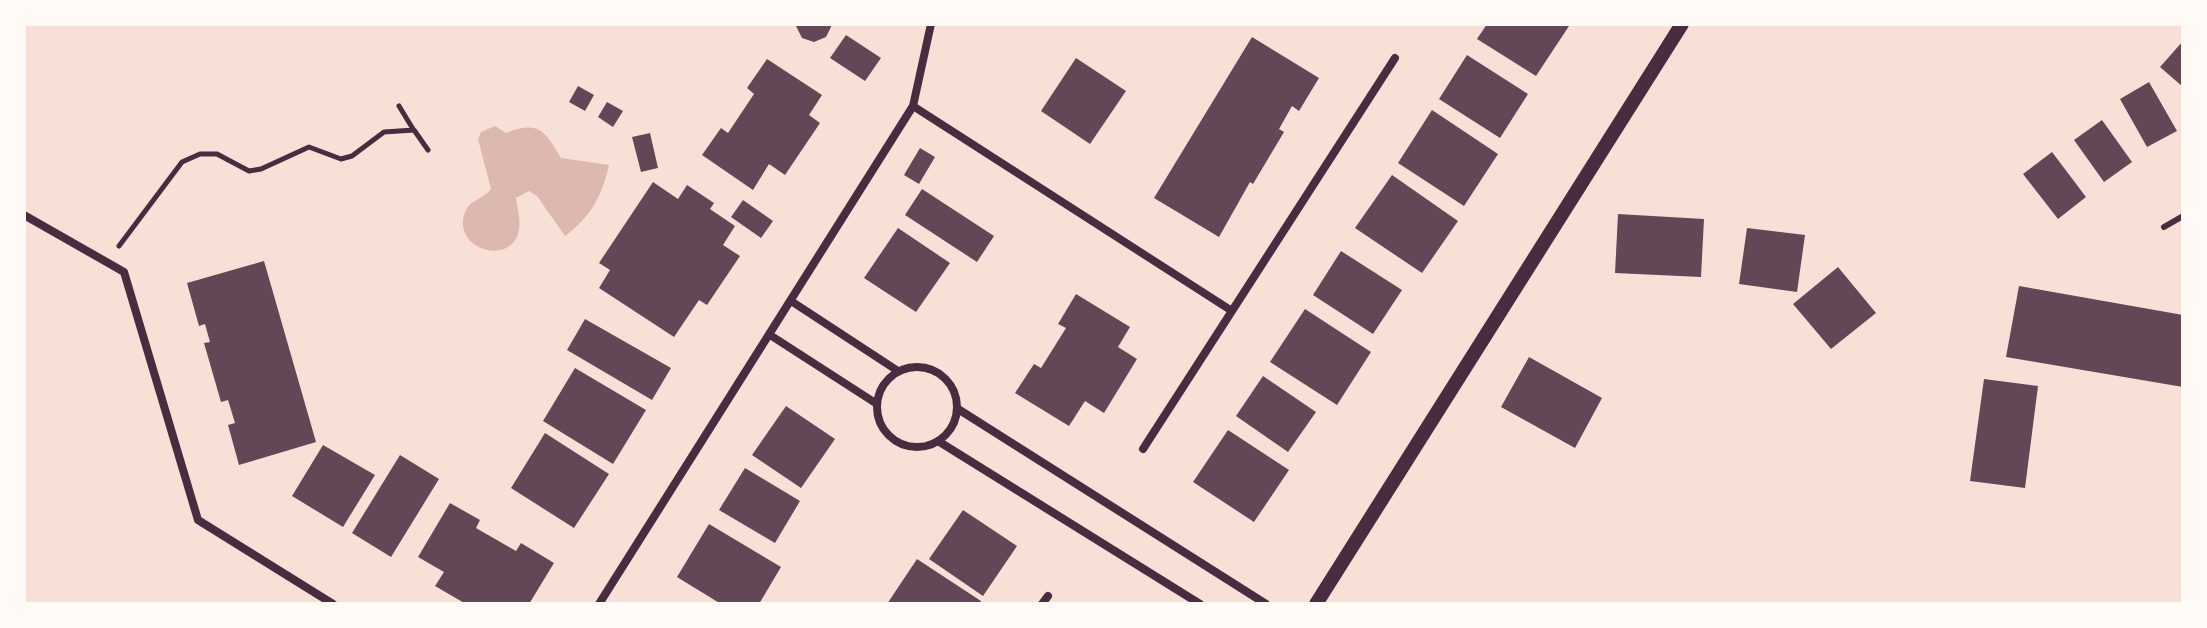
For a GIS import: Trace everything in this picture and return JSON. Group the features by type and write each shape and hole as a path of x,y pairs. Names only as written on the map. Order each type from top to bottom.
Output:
{"street":[{"path":"599,604 913,106 931,24"},
{"path":"1316,604 1682,24"},
{"path":"1143,449 1395,58"},
{"path":"913,106 1232,311"},
{"path":"24,215 124,272 198,520 333,604"},
{"path":"791,301 898,371"},
{"path":"770,335 877,404"},
{"path":"909,367 934,370 952,386 958,409 955,422 938,441 914,447 891,438 878,417 877,404 883,385 898,371 909,367"},
{"path":"958,409 1266,604"},
{"path":"938,441 1200,604"}],"lane":[{"path":"2164,227 2183,216"}],"path":[{"path":"399,106 428,150"},
{"path":"107,263 182,162 200,154 217,154 249,171 261,169 309,147 341,159 352,156 384,132 414,130"}],"shaded area":[{"path":"495,126 506,133 526,128 540,130 561,158 609,165 594,205 565,236 537,196 529,191 516,198 519,230 515,241 506,248 486,250 468,238 463,227 466,210 491,189 478,139 481,132"}],"building":[{"path":"795,24 831,24 831,27 826,37 814,42 802,38"},
{"path":"1487,24 1569,26 1536,76 1477,39"},
{"path":"846,35 881,58 865,81 830,58"},
{"path":"1252,37 1319,78 1299,111 1292,106 1279,129 1284,132 1253,184 1250,182 1219,237 1154,198"},
{"path":"2183,41 2183,87 2160,67"},
{"path":"1467,55 1528,94 1500,138 1439,99"},
{"path":"1076,58 1126,91 1090,144 1041,111"},
{"path":"767,59 822,95 809,115 820,123 785,175 769,164 753,190 702,155 721,128 728,133 754,94 747,88"},
{"path":"2149,82 2177,131 2147,147 2120,99"},
{"path":"578,86 594,95 585,111 569,102"},
{"path":"607,102 623,111 613,127 598,117"},
{"path":"1432,110 1498,154 1464,206 1398,163"},
{"path":"2102,120 2132,162 2104,182 2074,140"},
{"path":"650,133 658,168 641,172 632,137"},
{"path":"920,148 935,157 919,184 904,175"},
{"path":"2052,152 2086,197 2058,219 2023,174"},
{"path":"1392,175 1458,221 1422,273 1355,228"},
{"path":"653,182 678,199 687,185 714,203 710,209 735,226 723,245 740,256 707,305 699,300 674,337 599,288 610,270 599,263"},
{"path":"922,189 994,236 977,262 905,215"},
{"path":"743,200 773,221 761,238 731,217"},
{"path":"1618,214 1704,219 1701,277 1615,273"},
{"path":"898,228 950,263 916,312 864,278"},
{"path":"1747,228 1805,235 1797,292 1739,284"},
{"path":"1341,251 1402,290 1373,334 1313,295"},
{"path":"264,261 316,442 239,465 228,425 235,423 228,400 221,402 204,343 210,342 205,324 199,326 187,283"},
{"path":"1838,267 1876,313 1831,349 1793,304"},
{"path":"2019,286 2183,315 2183,387 2006,357"},
{"path":"1076,294 1130,327 1118,347 1137,359 1104,413 1085,401 1069,426 1015,393 1034,364 1041,368 1066,328 1058,324"},
{"path":"1305,309 1371,352 1337,405 1270,362"},
{"path":"585,319 671,368 652,400 567,350"},
{"path":"1529,357 1602,398 1575,448 1501,407"},
{"path":"575,368 646,410 613,464 543,421"},
{"path":"1263,376 1316,412 1288,452 1236,416"},
{"path":"1984,379 2038,386 2025,488 1970,481"},
{"path":"786,406 835,439 801,488 752,455"},
{"path":"1228,430 1289,470 1254,522 1193,482"},
{"path":"545,433 609,474 574,528 511,488"},
{"path":"323,445 375,475 343,527 292,496"},
{"path":"400,455 439,479 391,557 352,533"},
{"path":"745,468 800,501 775,543 719,510"},
{"path":"450,503 480,520 476,528 516,551 521,543 554,563 529,604 466,604 435,586 444,572 418,557"},
{"path":"963,510 1017,546 983,596 929,559"},
{"path":"709,524 781,567 759,604 721,604 677,577"},
{"path":"917,559 981,601 979,604 887,604"}]}
